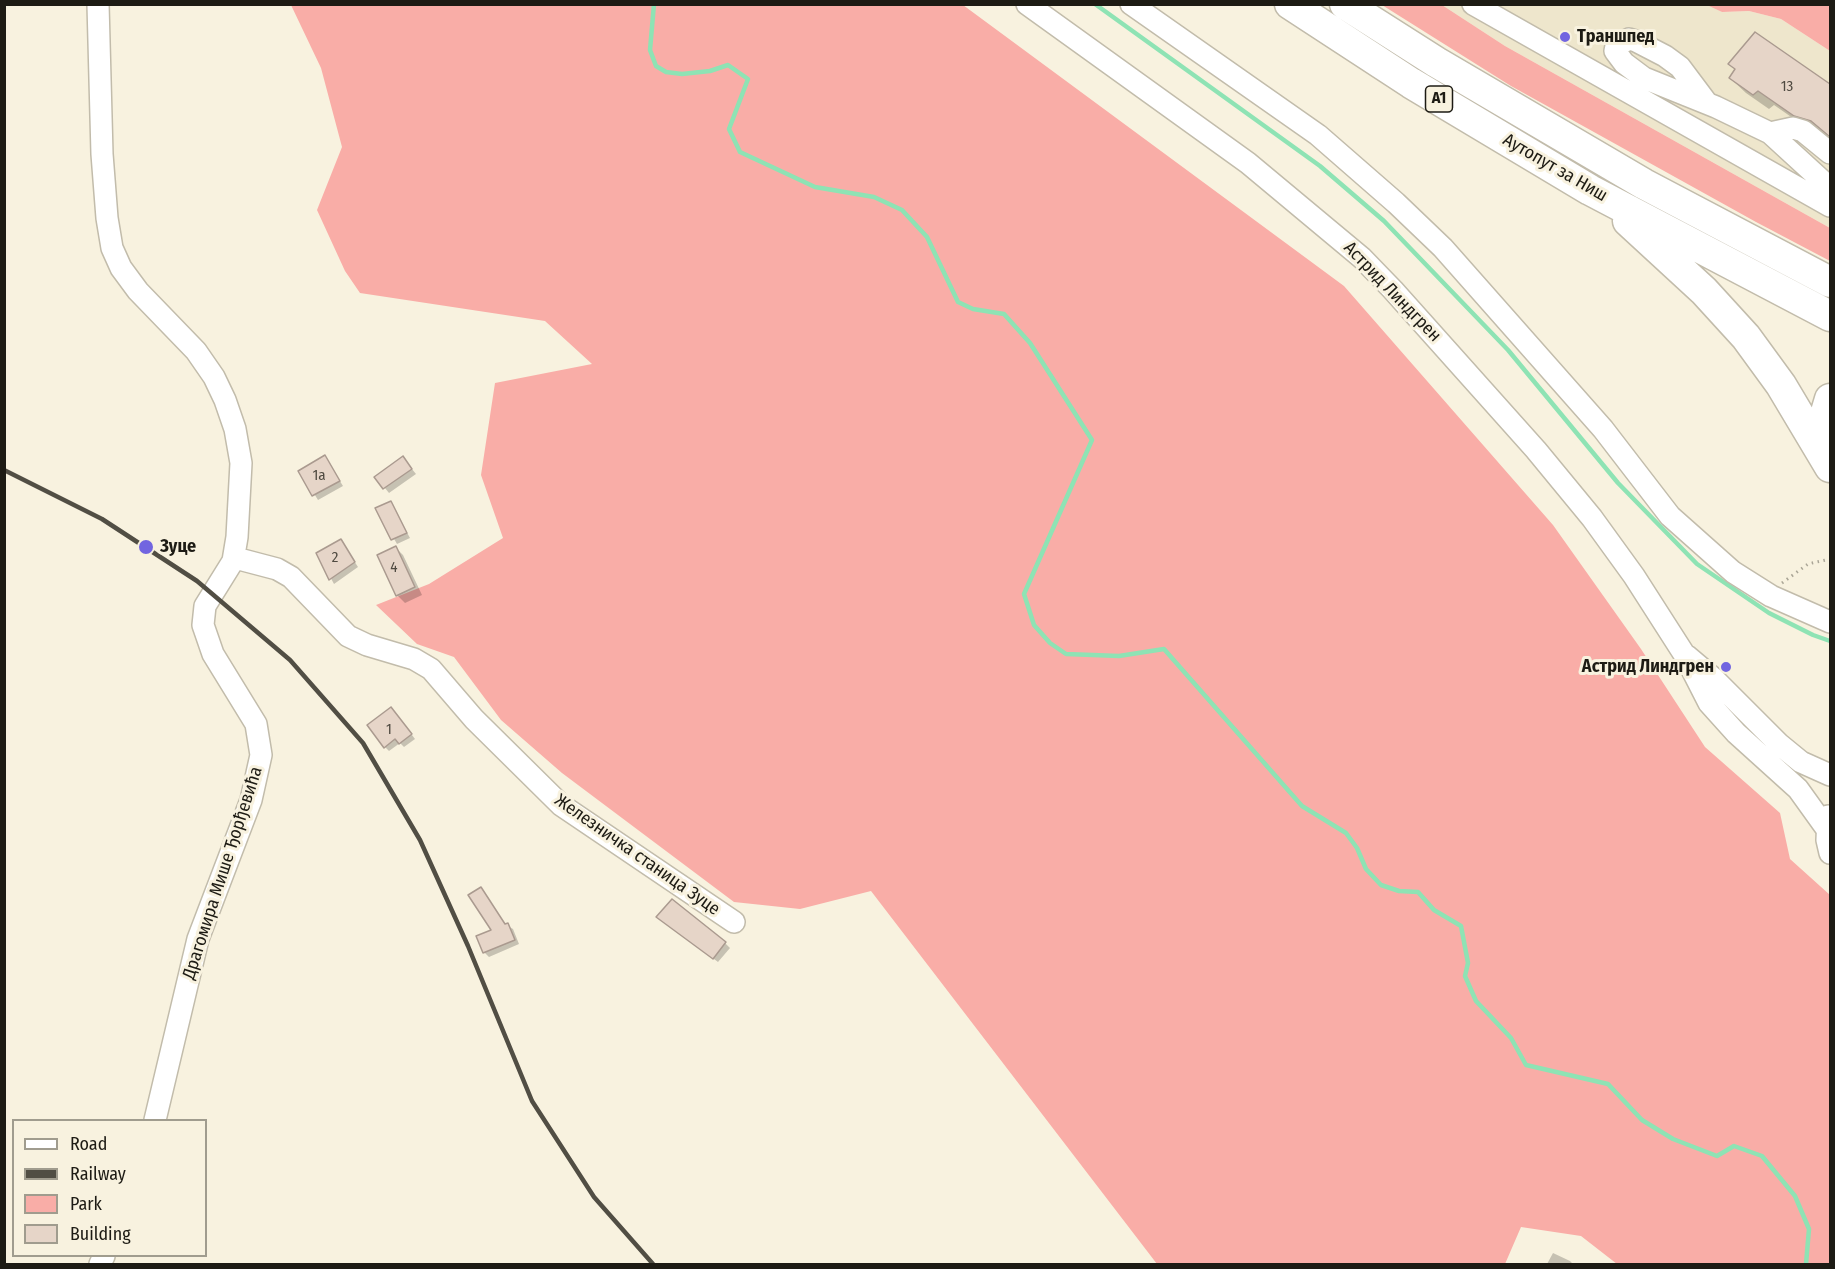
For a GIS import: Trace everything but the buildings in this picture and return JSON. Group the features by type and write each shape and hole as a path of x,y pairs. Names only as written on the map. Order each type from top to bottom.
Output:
{"highway":[{"name":"Аутопут за Ниш","path":"1290,4 1411,83 1590,190 1830,316"},
{"name":"Аутопут за Ниш","path":"1345,4 1436,62 1644,184 1830,282"},
{"path":"1590,190 1636,228 1704,291 1746,337 1781,385 1830,467"},
{"path":"1830,399 1822,422 1830,450"}],"street":[{"name":"Драгомира Мише Ђорђевића","path":"98,4 102,154 109,236 116,258 126,275 196,351 214,376 225,400 241,463 237,537 233,561 205,606 203,625 213,654 256,724 261,754 259,772 251,800 198,939 155,1119"},
{"name":"Астрид Линдгрен","path":"1026,4 1248,163 1362,258 1431,330 1592,518 1634,576 1684,654 1708,703 1736,733 1828,819"},
{"path":"1131,4 1318,135 1396,202 1443,248 1603,429 1670,516 1733,572 1771,596 1830,622"},
{"path":"1473,4 1830,206"},
{"path":"1707,103 1770,133 1830,188"},
{"path":"1770,133 1793,128 1803,131 1830,153"},
{"name":"Железничка станица Зуце","path":"233,561 239,559 277,569 291,577 348,636 367,645 414,659 431,669 474,719 561,805 734,922"},
{"name":"Астрид Линдгрен","path":"1684,654 1713,678 1779,744 1802,762 1830,775"},
{"path":"1828,819 1830,853"}],"path":[{"path":"1771,596 1797,571 1808,564 1830,559"}],"shaded area":[{"path":"1707,4 1722,12 1749,11 1781,19 1830,51 1830,228 1505,46 1442,5"}],"green space":[{"path":"291,5 963,5 1344,286 1553,525 1641,649 1705,747 1780,813 1790,859 1830,895 1830,1264 1617,1264 1581,1236 1521,1227 1505,1264 1157,1264 871,891 800,909 734,902 562,773 501,720 454,657 417,644 376,605 429,584 503,538 481,475 495,383 592,364 545,321 360,293 345,271 317,210 342,147 321,68"},
{"path":"1382,5 1442,5 1505,46 1830,228 1830,261 1511,86"},
{"path":"1707,5 1830,5 1830,51 1781,19 1749,11 1722,12"}],"waterway":[{"path":"654,4 650,50 656,66 666,72 682,74 710,71 728,65 748,79 729,129 740,152 815,187 874,197 902,210 927,237 958,302 973,309 1004,314 1030,343 1092,440 1024,594 1034,625 1050,643 1066,654 1119,656 1164,649 1302,806 1346,833 1357,848 1366,869 1381,885 1399,891 1418,892 1434,910 1461,926 1468,963 1465,976 1476,1001 1511,1038 1526,1065 1608,1084 1642,1120 1673,1139 1717,1156 1734,1146 1762,1156 1795,1196 1809,1229 1806,1264"},
{"path":"1095,4 1320,166 1384,221 1508,350 1618,483 1697,564 1769,613 1830,641"}],"railway":[{"path":"4,470 102,519 197,581 290,660 363,743 420,840 468,946 532,1101 594,1197 653,1264"}],"place":[{"name":"Траншпед","path":"1565,37"},
{"name":"Зуце","path":"146,547"},
{"name":"Астрид Линдгрен","path":"1726,667"}]}
